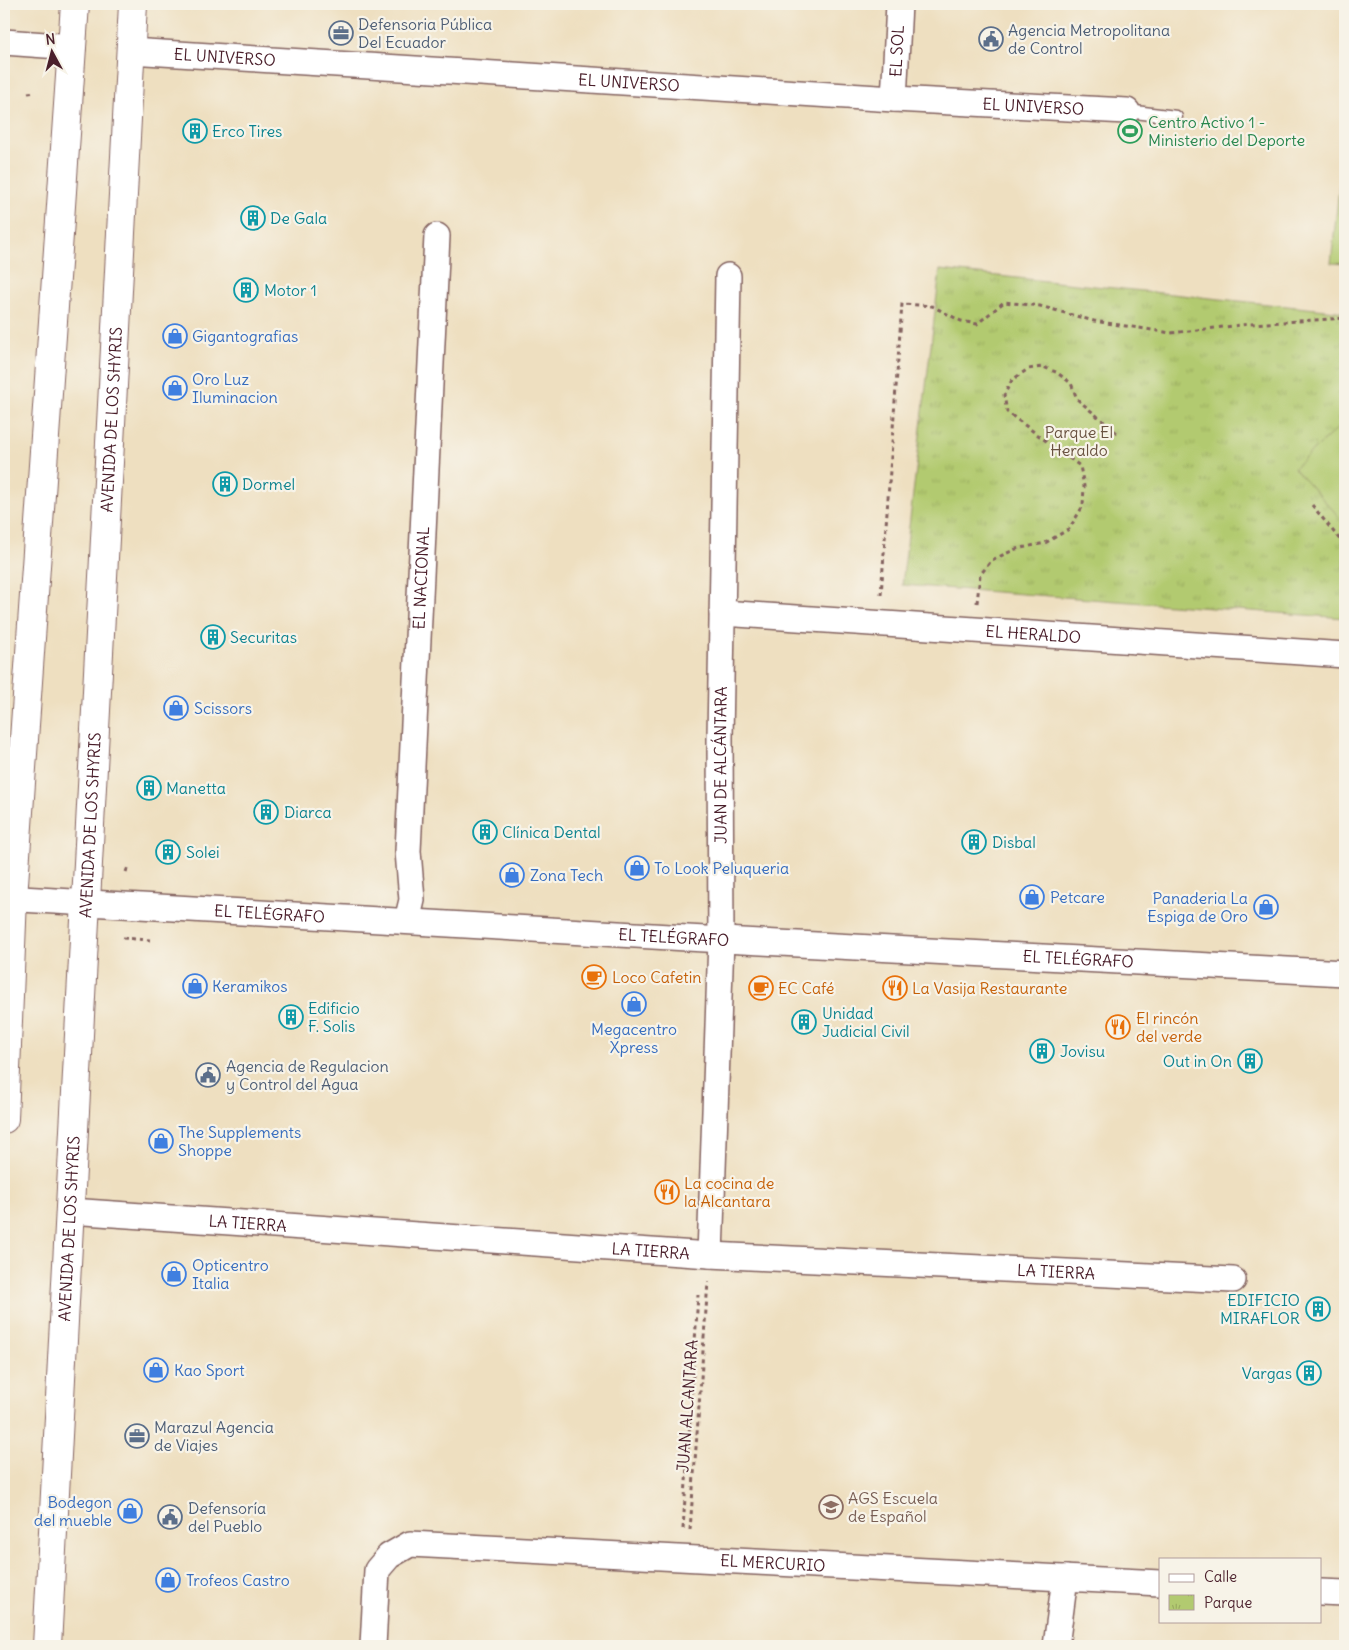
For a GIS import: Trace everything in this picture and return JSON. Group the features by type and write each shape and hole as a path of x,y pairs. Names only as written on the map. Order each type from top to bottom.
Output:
{"main road":[{"path":"4,1119 8,898 75,4"},
{"name":"AVENIDA DE LOS SHYRIS","path":"47,1646 133,4"}],"street":[{"name":"EL SOL","path":"894,99 899,4"},
{"path":"4,42 73,47"},
{"name":"EL UNIVERSO","path":"130,51 894,99 1127,111"},
{"name":"EL NACIONAL","path":"407,921 412,900 408,851 437,236"},
{"name":"JUAN DE ALCÁNTARA","path":"710,1255 721,940 719,883 728,276"},
{"name":"EL HERALDO","path":"722,613 1345,655"},
{"name":"EL TELÉGRAFO","path":"8,898 721,940 1345,973"},
{"name":"LA TIERRA","path":"70,1211 710,1255 1233,1280"},
{"name":"EL MERCURIO","path":"373,1646 377,1570 388,1556 410,1544 685,1547 1159,1584"},
{"path":"1056,1646 1065,1578"},
{"path":"1322,1592 1345,1593"}],"lane":[{"path":"1127,111 1176,117"}],"path":[{"path":"28,93 35,92"},
{"path":"887,596 881,596 902,304 932,306 961,321 977,324 1004,302 1040,306 1094,321 1171,333 1250,324 1345,318"},
{"path":"977,604 980,575 992,560 1016,549 1044,543 1069,529 1083,506 1084,486 1080,466 1007,412 1004,395 1012,380 1028,369 1043,367 1056,372 1071,383 1077,400 1117,432"},
{"path":"1312,505 1345,546"},
{"path":"126,872 128,867"},
{"path":"122,938 150,940"},
{"name":"JUAN ALCANTARA","path":"685,1547 710,1255"},
{"path":"685,1547 698,1295"}],"green space":[{"path":"1345,132 1345,264 1331,263"},
{"name":"Parque El Heraldo","path":"940,270 1345,312 1345,618 902,585"},
{"path":"1342,424 1345,427 1345,523 1294,468"}],"place":[{"name":"Defensoria Pública Del Ecuador","path":"341,33"},
{"name":"Agencia Metropolitana de Control","path":"991,39"},
{"name":"Erco Tires","path":"195,131"},
{"name":"Centro Activo 1 - Ministerio del Deporte","path":"1130,131"},
{"name":"De Gala","path":"253,218"},
{"name":"Motor 1","path":"246,290"},
{"name":"Gigantografias","path":"175,336"},
{"name":"Oro Luz Iluminacion","path":"175,388"},
{"name":"Dormel","path":"225,484"},
{"name":"Securitas","path":"213,637"},
{"name":"Scissors","path":"176,708"},
{"name":"Manetta","path":"149,788"},
{"name":"Diarca","path":"266,812"},
{"name":"Clínica Dental","path":"485,832"},
{"name":"Disbal","path":"974,842"},
{"name":"Solei","path":"168,852"},
{"name":"To Look Peluqueria","path":"637,868"},
{"name":"Zona Tech","path":"512,875"},
{"name":"Petcare","path":"1032,897"},
{"name":"Panaderia La Espiga de Oro","path":"1266,907"},
{"name":"Loco Cafetin","path":"594,977"},
{"name":"Keramikos","path":"195,986"},
{"name":"EC Café","path":"761,988"},
{"name":"La Vasija Restaurante","path":"895,988"},
{"name":"Megacentro Xpress","path":"634,1004"},
{"name":"Edificio F. Solis","path":"291,1017"},
{"name":"Unidad Judicial Civil","path":"804,1022"},
{"name":"El rincón del verde","path":"1118,1027"},
{"name":"Jovisu","path":"1042,1051"},
{"name":"Out in On","path":"1250,1061"},
{"name":"Agencia de Regulacion y Control del Agua","path":"208,1075"},
{"name":"The Supplements Shoppe","path":"161,1141"},
{"name":"La cocina de la Alcantara","path":"667,1192"},
{"name":"Opticentro Italia","path":"174,1274"},
{"name":"EDIFICIO MIRAFLOR","path":"1318,1309"},
{"name":"Kao Sport","path":"156,1370"},
{"name":"Vargas","path":"1309,1373"},
{"name":"Marazul Agencia de Viajes","path":"137,1436"},
{"name":"AGS Escuela de Español","path":"831,1507"},
{"name":"Bodegon del mueble","path":"130,1511"},
{"name":"Defensoría del Pueblo","path":"170,1517"},
{"name":"Trofeos Castro","path":"168,1580"}]}
